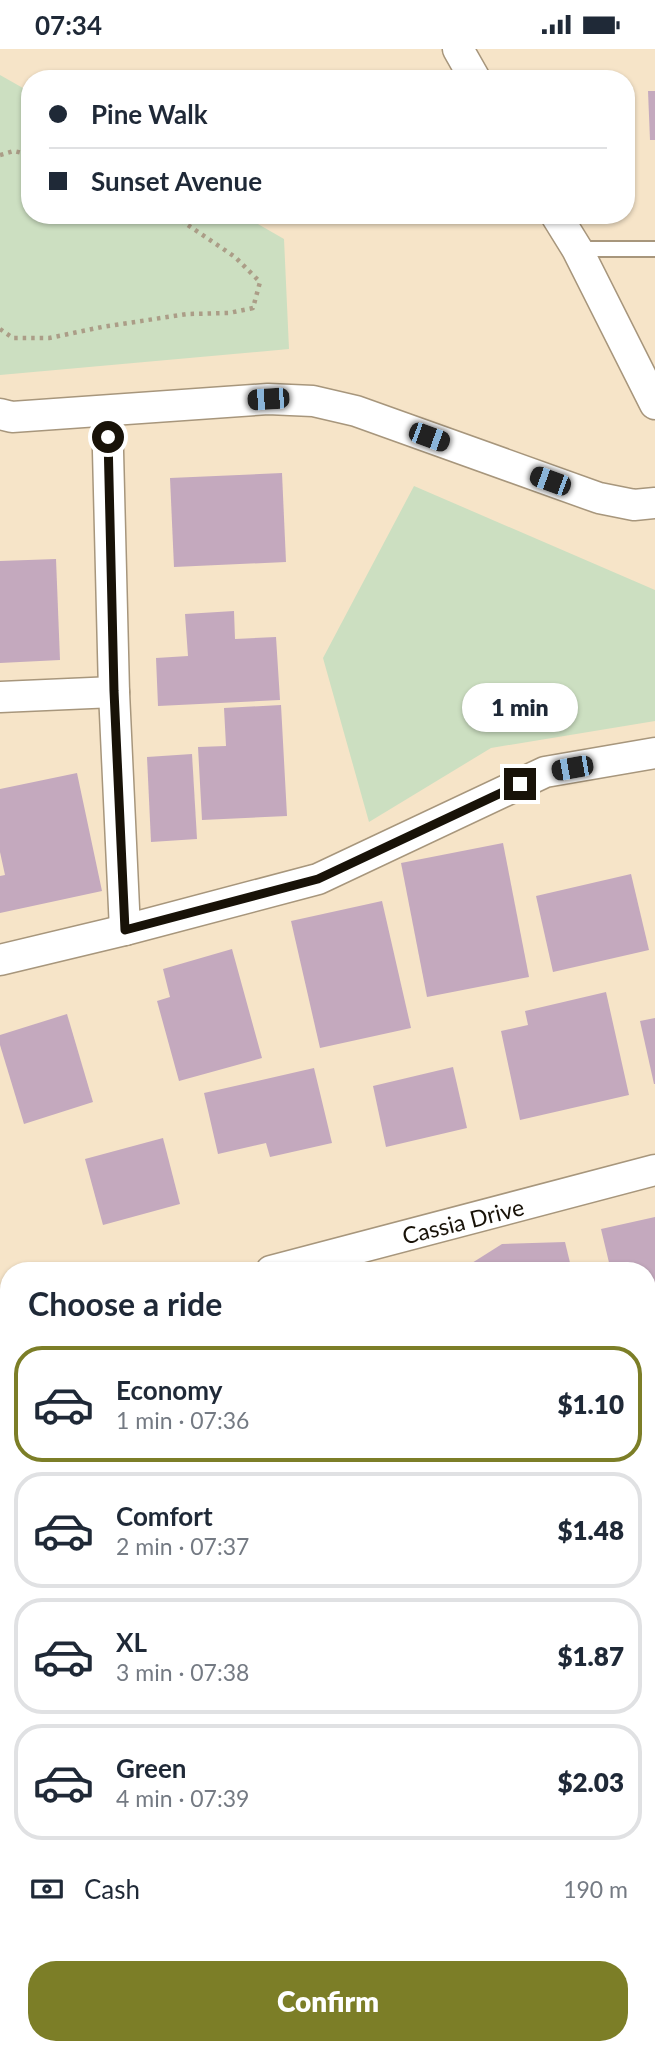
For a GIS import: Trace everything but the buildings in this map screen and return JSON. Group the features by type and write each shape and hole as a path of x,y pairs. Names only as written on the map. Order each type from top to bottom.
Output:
{"street":[{"path":"458,49 470,70"},
{"path":"561,224 577,249 655,404"},
{"path":"0,414 12,417 268,399 313,401 356,411 599,498 648,499"},
{"path":"107,411 114,691 125,930"},
{"path":"0,697 114,691"},
{"path":"0,960 318,879 545,772 655,753"},
{"name":"Cassia Drive","path":"306,1262 655,1171"}],"lane":[{"path":"577,249 655,249"}],"path":[{"path":"0,155 14,151 21,153"},
{"path":"0,329 13,338 49,338 187,314 229,313 253,308 260,282 236,257 186,224"}],"green space":[{"path":"0,75 21,87 21,224 258,224 284,239 289,349 0,375"},
{"path":"414,486 655,590 655,721 491,748 369,822 323,658"}],"route":[{"path":"108,437 114,691 125,930 318,879 520,784"}]}
